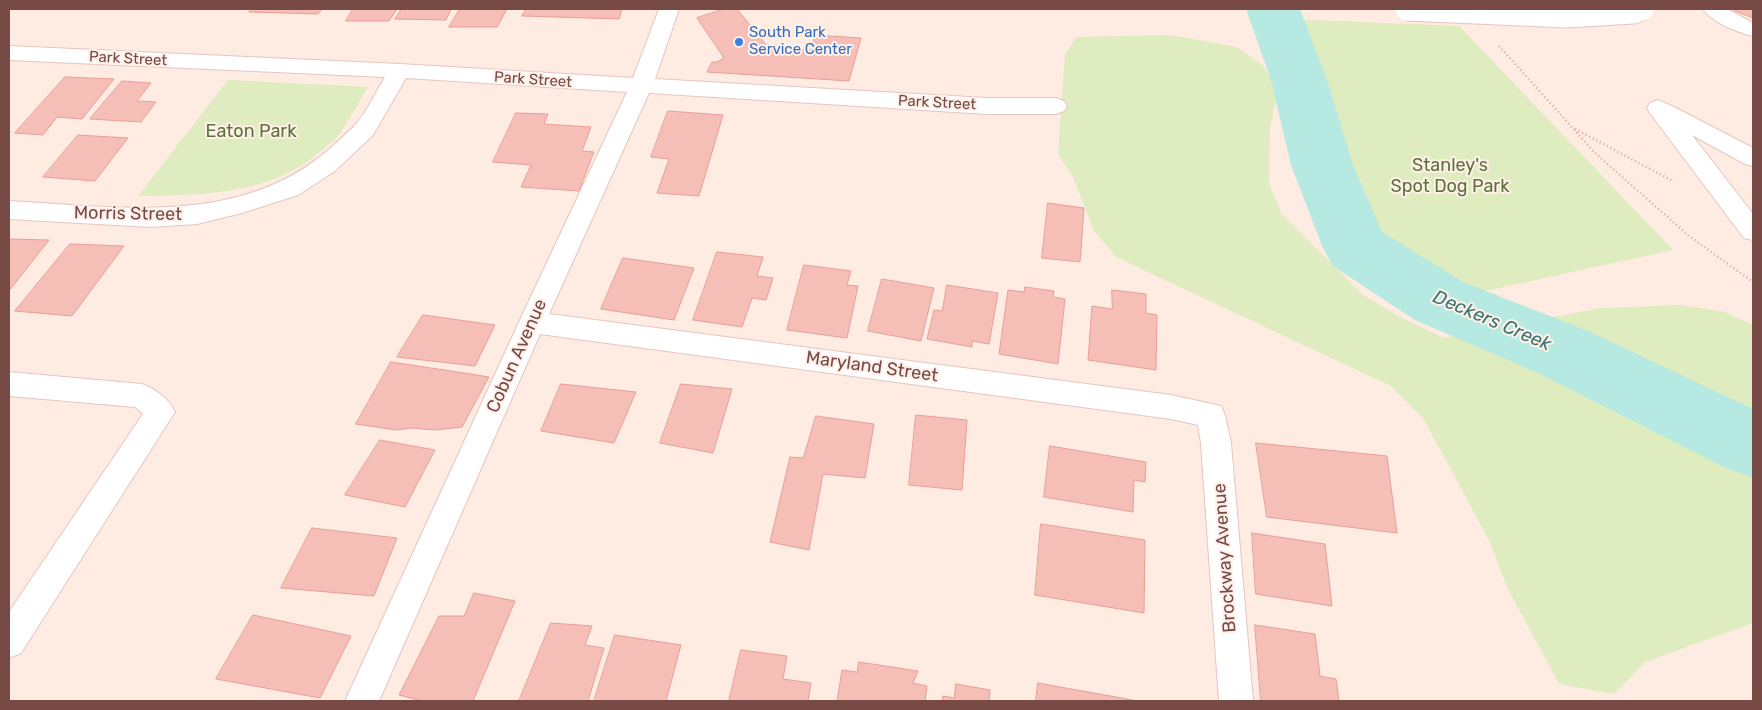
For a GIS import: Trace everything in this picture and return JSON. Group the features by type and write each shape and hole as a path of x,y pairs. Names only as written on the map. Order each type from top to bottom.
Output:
{"street":[{"name":"Cobun Avenue","path":"362,701 532,322 641,86 670,9"},
{"path":"1408,9 1567,16 1633,12 1642,9"},
{"path":"1714,9 1738,24 1753,30"},
{"name":"Park Street","path":"9,53 400,72 987,106 1056,106"},
{"name":"Morris Street","path":"9,210 151,218 197,215 242,204 289,189 327,164 364,129 400,72"},
{"path":"1753,158 1658,108 1753,231"},
{"name":"Maryland Street","path":"532,322 1161,406 1211,415"},
{"path":"9,384 142,396 161,412 9,641"},
{"name":"Brockway Avenue","path":"1211,415 1216,443 1236,701"}],"path":[{"path":"1498,43 1595,152 1689,236 1753,282"},
{"path":"1572,128 1676,183"}],"green space":[{"name":"Stanley's Spot Dog Park","path":"1286,19 1459,26 1673,250 1439,301 1356,248"},
{"path":"1171,35 1237,47 1263,66 1278,87 1270,129 1269,183 1281,213 1363,295 1400,317 1444,338 1601,308 1682,305 1725,312 1753,325 1753,623 1645,662 1614,694 1559,684 1507,587 1489,540 1423,418 1391,386 1116,257 1094,231 1073,177 1058,154 1065,55 1076,37"},
{"name":"Eaton Park","path":"228,80 368,87 337,137 304,164 282,176 260,184 212,193 138,196"}],"building":[{"path":"252,9 322,9 318,14 249,12"},
{"path":"353,9 397,9 389,21 346,21"},
{"path":"402,9 451,9 446,20 395,19"},
{"path":"460,9 507,9 497,27 449,27"},
{"path":"526,9 622,9 619,19 522,16"},
{"name":"South Park Service Center","path":"724,9 737,9 768,47 811,50 815,35 861,38 849,81 707,72 712,62 717,62 724,58 697,18"},
{"path":"1733,9 1753,9 1753,18 1735,11"},
{"path":"65,77 114,79 82,119 57,117 43,135 15,133"},
{"path":"122,81 151,83 137,101 156,102 141,122 90,119"},
{"path":"668,111 723,115 699,196 657,193 669,159 651,157"},
{"path":"516,113 548,114 544,124 591,127 582,151 594,152 579,191 521,187 531,165 493,162"},
{"path":"78,135 128,138 95,181 43,177"},
{"path":"1048,203 1084,208 1080,262 1042,258"},
{"path":"9,239 49,240 9,291"},
{"path":"70,244 124,246 72,316 15,311"},
{"path":"717,252 763,257 757,276 773,278 766,300 752,298 742,327 693,320"},
{"path":"623,258 694,268 674,320 601,309"},
{"path":"804,265 851,271 847,285 858,286 847,338 787,330"},
{"path":"882,279 934,288 921,341 868,331"},
{"path":"947,285 998,293 989,344 972,341 972,347 927,339 934,310 942,311"},
{"path":"1025,287 1054,291 1053,297 1065,299 1058,364 999,354 1008,290 1024,292"},
{"path":"1112,290 1146,294 1146,313 1157,315 1156,370 1088,360 1092,306 1112,309"},
{"path":"423,315 495,325 475,366 397,357"},
{"path":"391,362 489,377 462,427 435,430 412,428 396,430 356,424"},
{"path":"561,384 636,392 614,443 541,431"},
{"path":"681,384 732,389 713,453 660,443"},
{"path":"916,415 967,420 962,490 909,485"},
{"path":"816,416 874,424 865,478 823,474 809,550 770,542 790,457 803,458"},
{"path":"380,440 435,450 405,507 345,495"},
{"path":"1256,443 1387,456 1397,533 1267,517"},
{"path":"1050,446 1146,462 1145,482 1134,480 1133,512 1044,497"},
{"path":"1041,524 1145,540 1144,613 1035,595"},
{"path":"312,528 397,538 374,596 281,588"},
{"path":"1252,533 1325,544 1332,606 1256,594"},
{"path":"474,593 515,601 473,701 422,701 399,695 439,616 464,616"},
{"path":"253,615 351,636 320,698 216,679"},
{"path":"551,623 592,626 585,645 604,648 588,701 519,701"},
{"path":"1255,625 1315,634 1320,676 1336,679 1339,701 1261,701"},
{"path":"615,635 681,645 666,701 594,701"},
{"path":"741,650 787,656 783,679 811,683 808,701 729,701"},
{"path":"859,662 918,671 913,683 927,686 925,701 837,701 842,670 857,672"},
{"path":"1038,683 1138,701 1036,701"},
{"path":"956,684 990,690 989,701 942,701 943,696 954,698"}],"waterway":[{"name":"Deckers Creek","path":"1273,9 1299,80 1322,165 1356,248 1439,301 1563,352 1753,445"}],"place":[{"name":"South Park Service Center","path":"739,42"}]}
